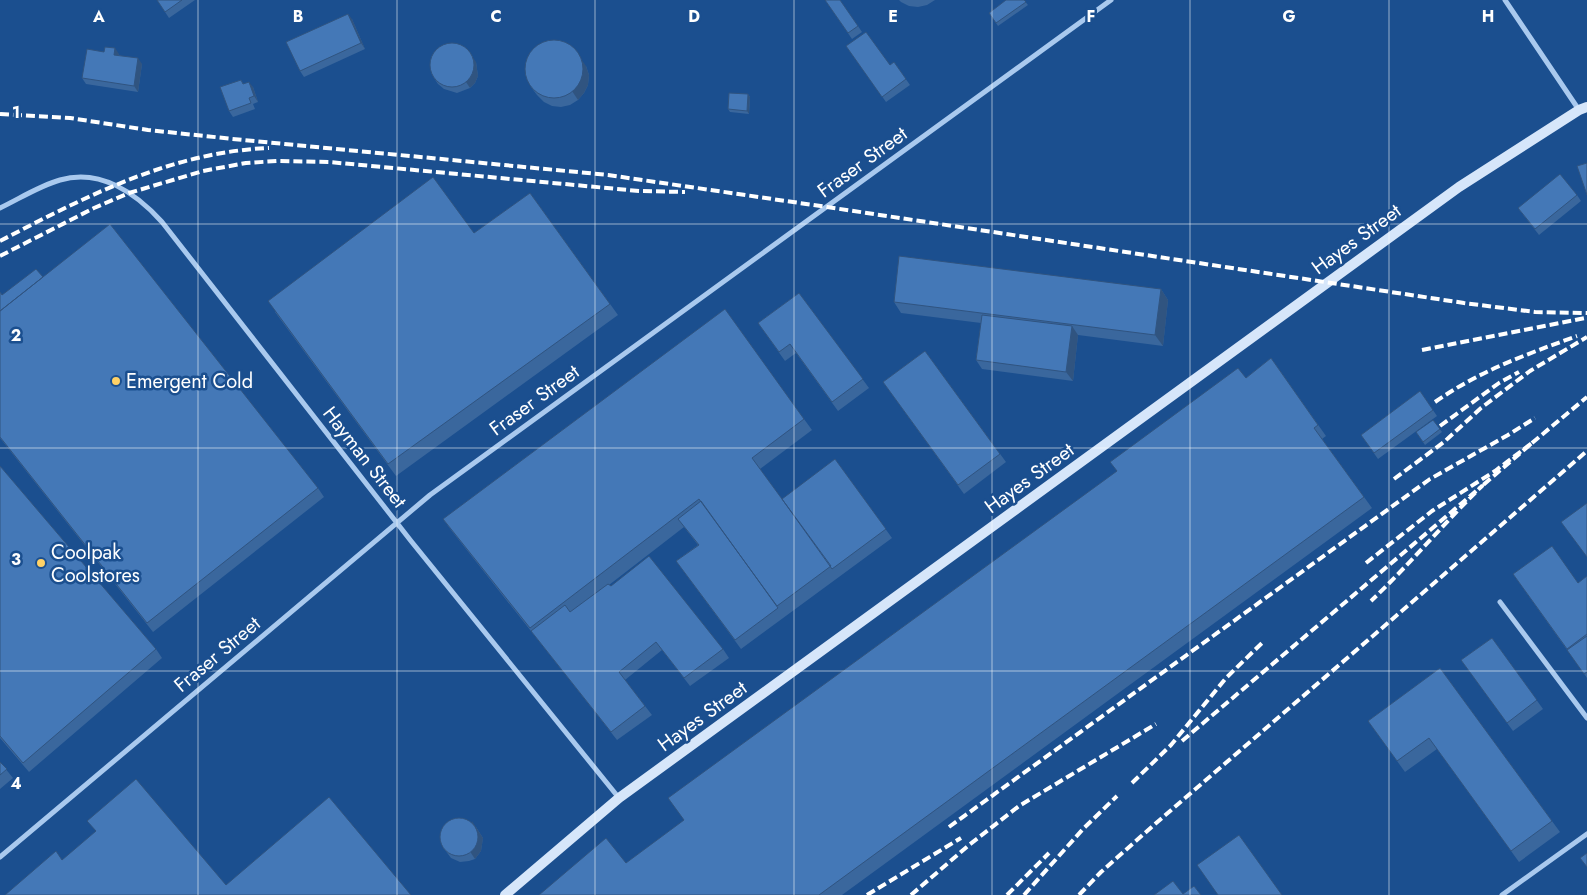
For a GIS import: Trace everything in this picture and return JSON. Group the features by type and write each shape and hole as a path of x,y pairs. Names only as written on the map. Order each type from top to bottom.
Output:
{"main road":[{"name":"Hayes Street","path":"504,895 619,798 1451,192 1583,108"}],"street":[{"name":"Fraser Street","path":"0,857 396,522 446,483 1111,0"},
{"path":"1505,0 1583,108"},
{"name":"Hayman Street","path":"0,208 61,180 86,177 99,179 129,193 150,209 168,229 396,522 619,798"},
{"path":"1500,602 1587,718"},
{"path":"1502,895 1587,834"}],"building":[{"path":"157,0 182,0 165,12"},
{"path":"825,0 840,0 858,26 848,33"},
{"path":"1006,0 1024,0 1026,2 996,23 989,13"},
{"path":"348,14 361,43 300,71 286,42"},
{"path":"866,32 890,65 894,62 906,79 882,97 846,46"},
{"path":"554,40 570,45 578,53 583,69 578,85 570,93 554,98 538,93 530,85 525,69 530,53 538,45"},
{"path":"452,43 464,47 470,53 474,65 470,77 464,83 452,87 440,83 434,77 430,65 434,53 440,47"},
{"path":"105,47 115,48 114,55 138,58 134,86 82,78 87,49 104,52"},
{"path":"241,80 243,84 249,82 254,96 249,98 251,103 229,111 220,87"},
{"path":"729,93 748,94 747,111 728,109"},
{"path":"1587,163 1587,195 1577,166"},
{"path":"1560,174 1577,195 1535,229 1518,208"},
{"path":"433,177 474,233 530,193 610,304 388,464 268,301"},
{"name":"Emergent Cold","path":"110,224 318,488 147,623 0,437 0,311"},
{"path":"899,256 1161,289 1155,335 894,302"},
{"path":"36,269 43,277 0,311 0,292 2,295"},
{"path":"799,293 863,379 832,402 790,344 779,352 758,323"},
{"path":"725,309 804,419 752,458 831,566 777,606 699,499 530,628 443,519"},
{"path":"982,315 1072,326 1066,372 976,360"},
{"path":"925,351 1000,454 958,485 883,382"},
{"path":"1271,358 1318,425 1314,428 1364,497 819,895 539,895 606,838 626,863 684,820 668,798 1117,471 1110,462 1238,368 1246,378"},
{"path":"1420,391 1433,410 1374,453 1361,435"},
{"path":"1433,420 1440,429 1423,442 1416,432"},
{"path":"835,459 886,529 832,569 782,499"},
{"name":"Coolpak Coolstores","path":"0,466 156,649 23,763 0,736"},
{"path":"701,501 778,608 735,640 676,561 699,545 678,519"},
{"path":"1587,503 1587,557 1561,522"},
{"path":"1552,546 1578,583 1587,576 1587,634 1567,649 1513,574"},
{"path":"649,556 723,649 684,678 656,642 619,672 645,706 611,732 531,631 565,605 570,612 608,584 611,586"},
{"path":"1587,636 1587,672 1584,674 1567,650"},
{"path":"1492,638 1537,700 1507,723 1461,660"},
{"path":"1440,668 1552,821 1511,851 1429,738 1397,761 1368,721"},
{"path":"0,762 7,769 0,775"},
{"path":"136,779 226,885 329,797 411,895 5,895 56,851 62,860 96,831 87,821"},
{"path":"459,818 473,823 478,837 473,851 459,856 445,851 440,837 445,823"},
{"path":"1239,835 1282,895 1218,895 1197,865"},
{"path":"1587,853 1587,867 1580,858"},
{"path":"1173,881 1183,894 1194,886 1201,895 1154,895"}],"railway":[{"path":"0,114 70,118 148,130 608,175 1464,303 1535,312 1587,313"},
{"path":"0,241 97,193 163,168 233,151 269,148"},
{"path":"0,256 94,208 129,193 203,171 246,163 277,161 329,162 639,191 685,192"},
{"path":"1422,350 1585,318"},
{"path":"1435,402 1486,372 1577,336"},
{"path":"1394,479 1444,442 1481,408 1530,371 1587,337"},
{"path":"1440,426 1499,383 1519,372"},
{"path":"1532,443 1587,397"},
{"path":"949,827 1430,479 1535,418"},
{"path":"1366,563 1432,511 1495,471 1532,443 1482,486"},
{"path":"1079,895 1101,872 1155,824 1587,451"},
{"path":"1182,741 1482,486 1371,601"},
{"path":"1132,783 1171,745 1226,678 1262,643"},
{"path":"911,895 969,845 1019,806 1156,724"},
{"path":"1024,895 1083,829 1117,796"},
{"path":"867,895 961,838"},
{"path":"1007,895 1049,853"}],"place":[{"name":"Emergent Cold","path":"116,381"},
{"name":"Coolpak Coolstores","path":"41,563"}]}
